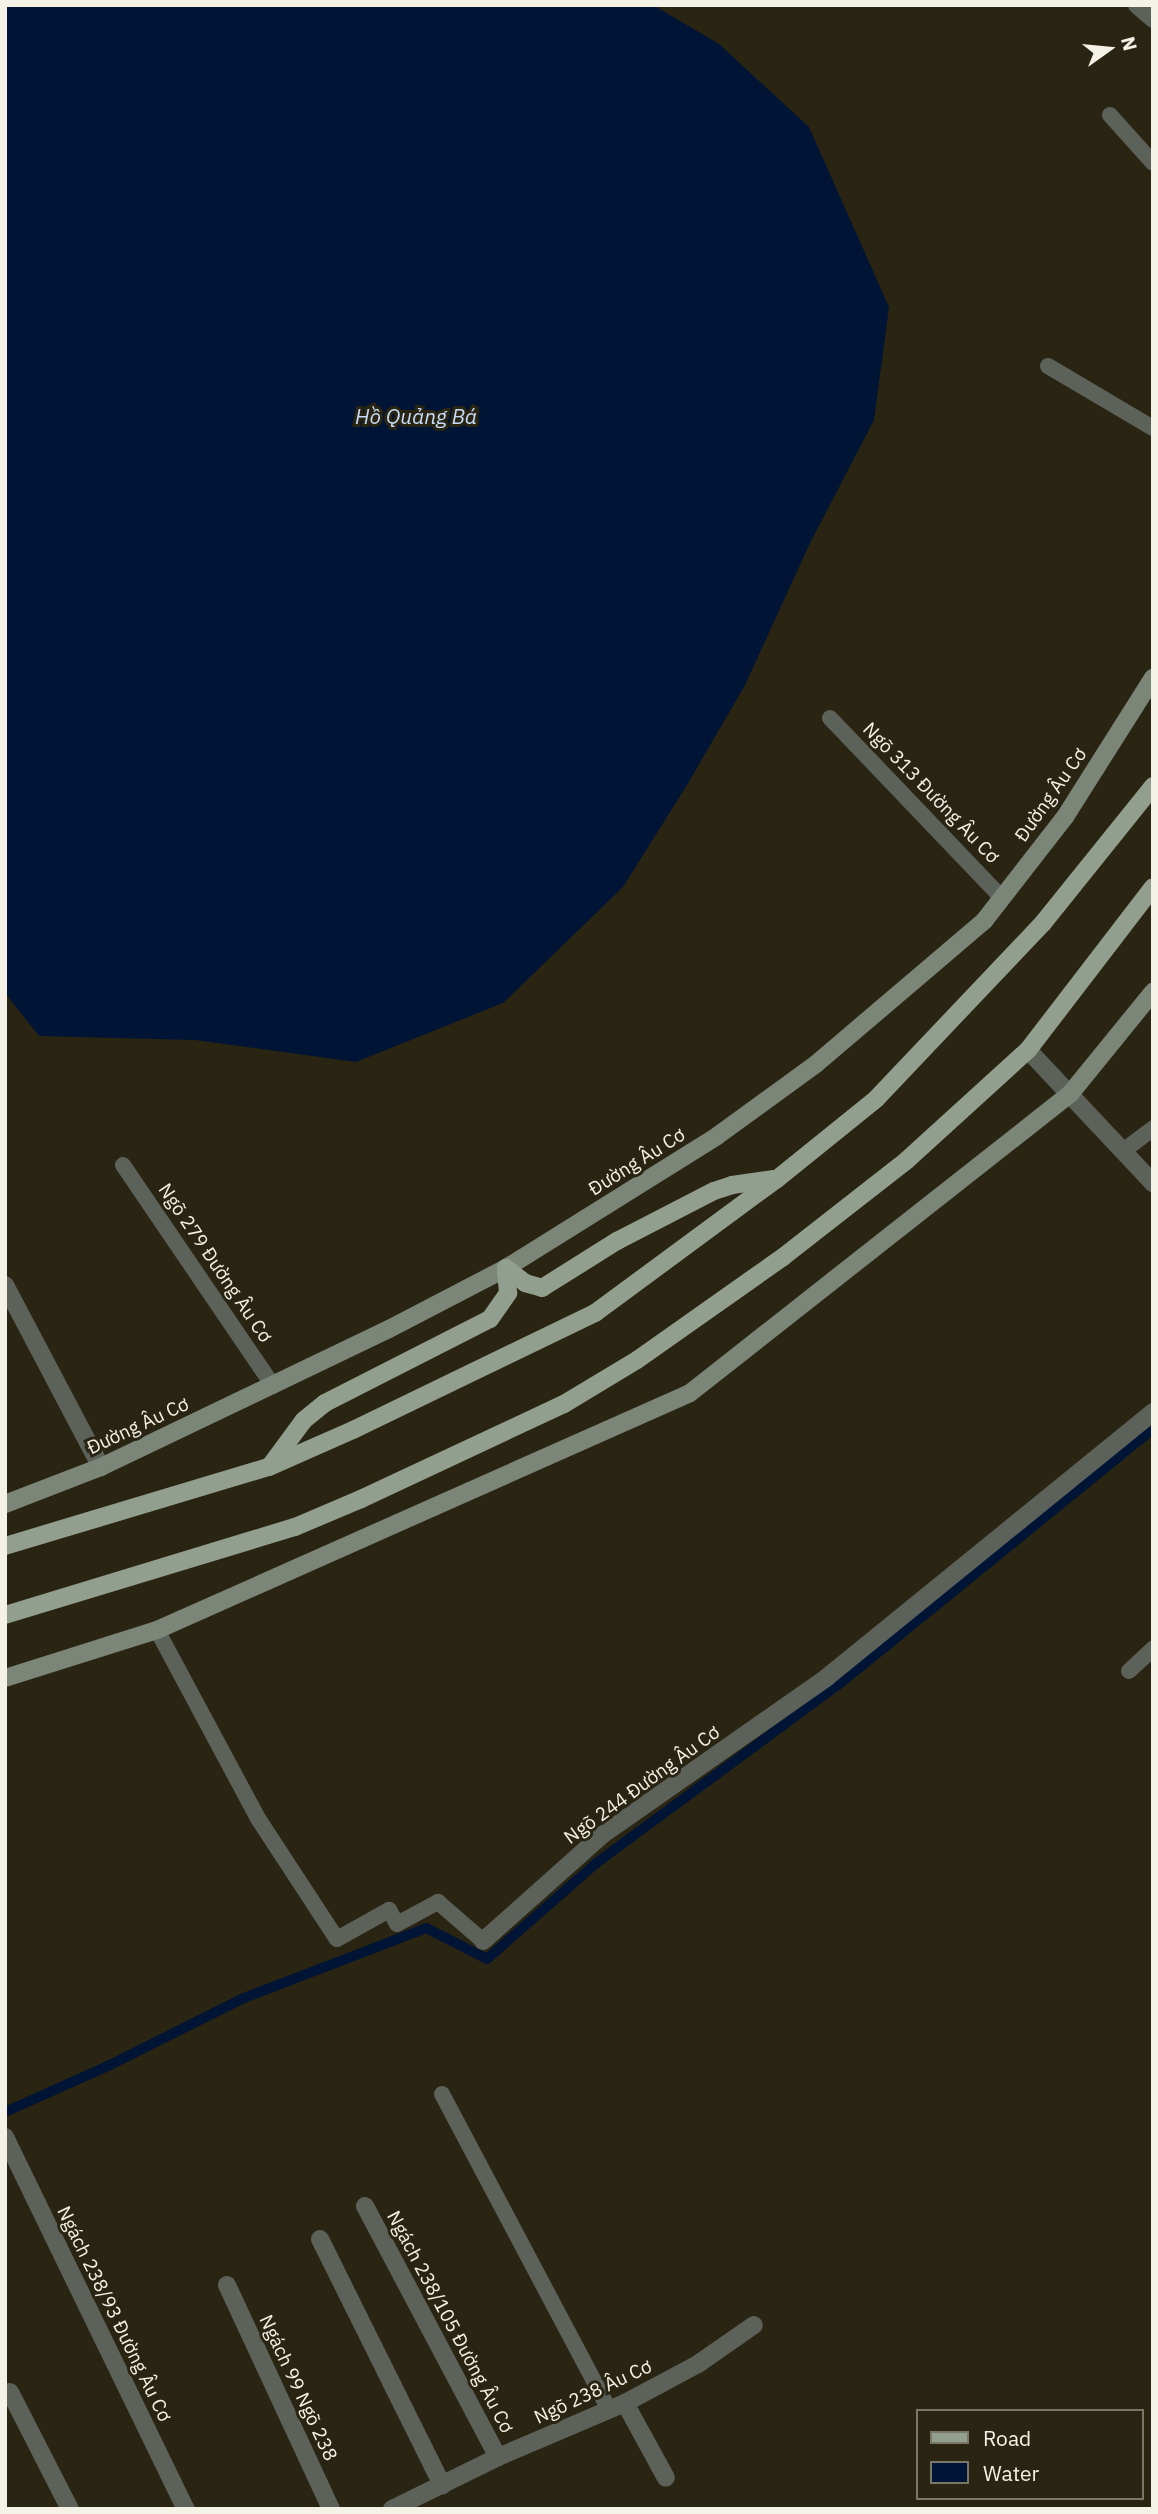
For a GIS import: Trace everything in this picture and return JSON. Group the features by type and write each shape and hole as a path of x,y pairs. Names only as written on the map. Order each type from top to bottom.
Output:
{"main road":[{"path":"5,1546 269,1467 353,1430 595,1312 777,1179 876,1099 1043,923 1153,786"},
{"path":"5,1615 295,1527 564,1404 637,1360 783,1257 907,1160 1028,1050 1153,887"},
{"path":"506,1268 525,1283 542,1288 617,1241 714,1191 732,1185 777,1179"},
{"path":"269,1467 304,1420 325,1403 490,1319 508,1293 506,1268"}],"street":[{"path":"1137,5 1153,19"},
{"name":"Đường Âu Cơ","path":"5,1504 101,1467 273,1385 506,1268 717,1136 816,1064 984,921 1065,817 1153,678"},
{"path":"5,1678 157,1630 690,1393 1070,1094 1153,992"},
{"path":"1028,1050 1153,1183"},
{"path":"5,1286 101,1467"},
{"name":"Ngõ 244 Đường Âu Cơ","path":"483,1941 602,1835 826,1678 1153,1412"},
{"name":"Ngách 238/93 Đường Âu Cơ","path":"5,2137 186,2509"},
{"name":"Ngách 238/105 Đường Âu Cơ","path":"365,2206 498,2457"},
{"path":"320,2239 442,2485"},
{"name":"Ngách 99 Ngõ 238","path":"227,2284 331,2509"},
{"name":"Ngõ 238 Âu Cơ","path":"399,2507 498,2457 617,2406 698,2364 754,2325"},
{"path":"10,2392 70,2509"},
{"path":"617,2406 666,2478"}],"lane":[{"path":"1110,115 1153,163"},
{"path":"1048,366 1153,428"},
{"name":"Ngõ 313 Đường Âu Cơ","path":"830,718 1002,898"},
{"path":"1124,1152 1153,1128"},
{"name":"Ngõ 279 Đường Âu Cơ","path":"124,1165 273,1385"},
{"name":"Ngõ 244 Đường Âu Cơ","path":"157,1630 259,1819 337,1939 388,1910 397,1924 438,1902 483,1941"},
{"path":"1129,1671 1153,1649"},
{"path":"442,2094 617,2406"}],"water":[{"name":"Hồ Quảng Bá","path":"5,5 653,5 719,44 809,127 889,307 874,420 810,543 745,685 623,887 503,1003 356,1062 195,1040 39,1036 5,993"}],"waterway":[{"path":"5,2112 108,2066 244,1998 426,1928 487,1959 595,1864 838,1685 1153,1429"}]}
